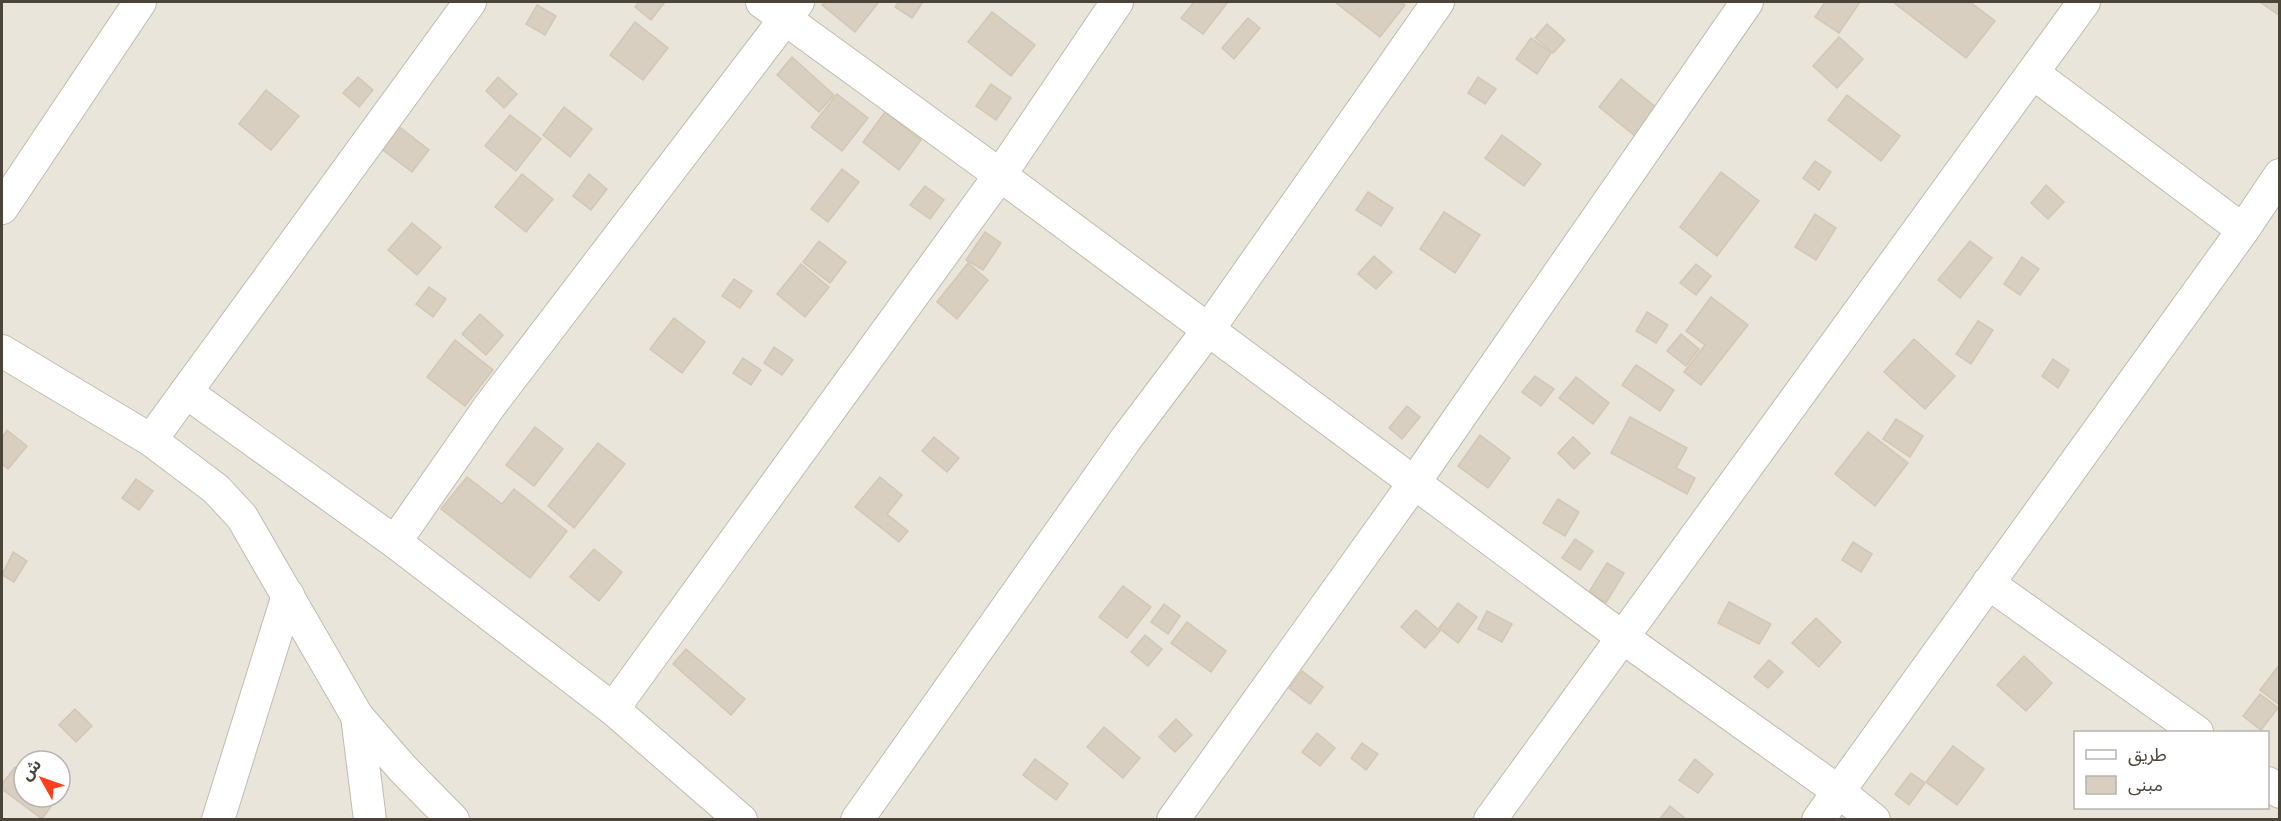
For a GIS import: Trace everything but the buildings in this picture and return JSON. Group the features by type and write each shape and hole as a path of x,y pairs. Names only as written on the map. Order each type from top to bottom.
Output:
{"street":[{"path":"2,208 140,2"},
{"path":"151,440 470,2"},
{"path":"613,709 1000,175 1117,2"},
{"path":"857,819 1126,439 1208,330 1438,2"},
{"path":"1173,819 1414,483 1747,2"},
{"path":"1490,819 2084,2"},
{"path":"395,542 489,407 782,7 1000,175 1208,330 1622,637 1874,819"},
{"path":"2033,73 2242,230"},
{"path":"1818,819 2242,230 2277,185"},
{"path":"2,351 151,440 216,489 242,517 357,716 403,769 453,819"},
{"path":"186,392 395,542 613,709 741,819"},
{"path":"1988,583 2196,731"},
{"path":"218,819 288,594"},
{"path":"357,716 370,819"}],"shaded area":[{"path":"2,2 2279,2 2279,819 2,820"}]}
